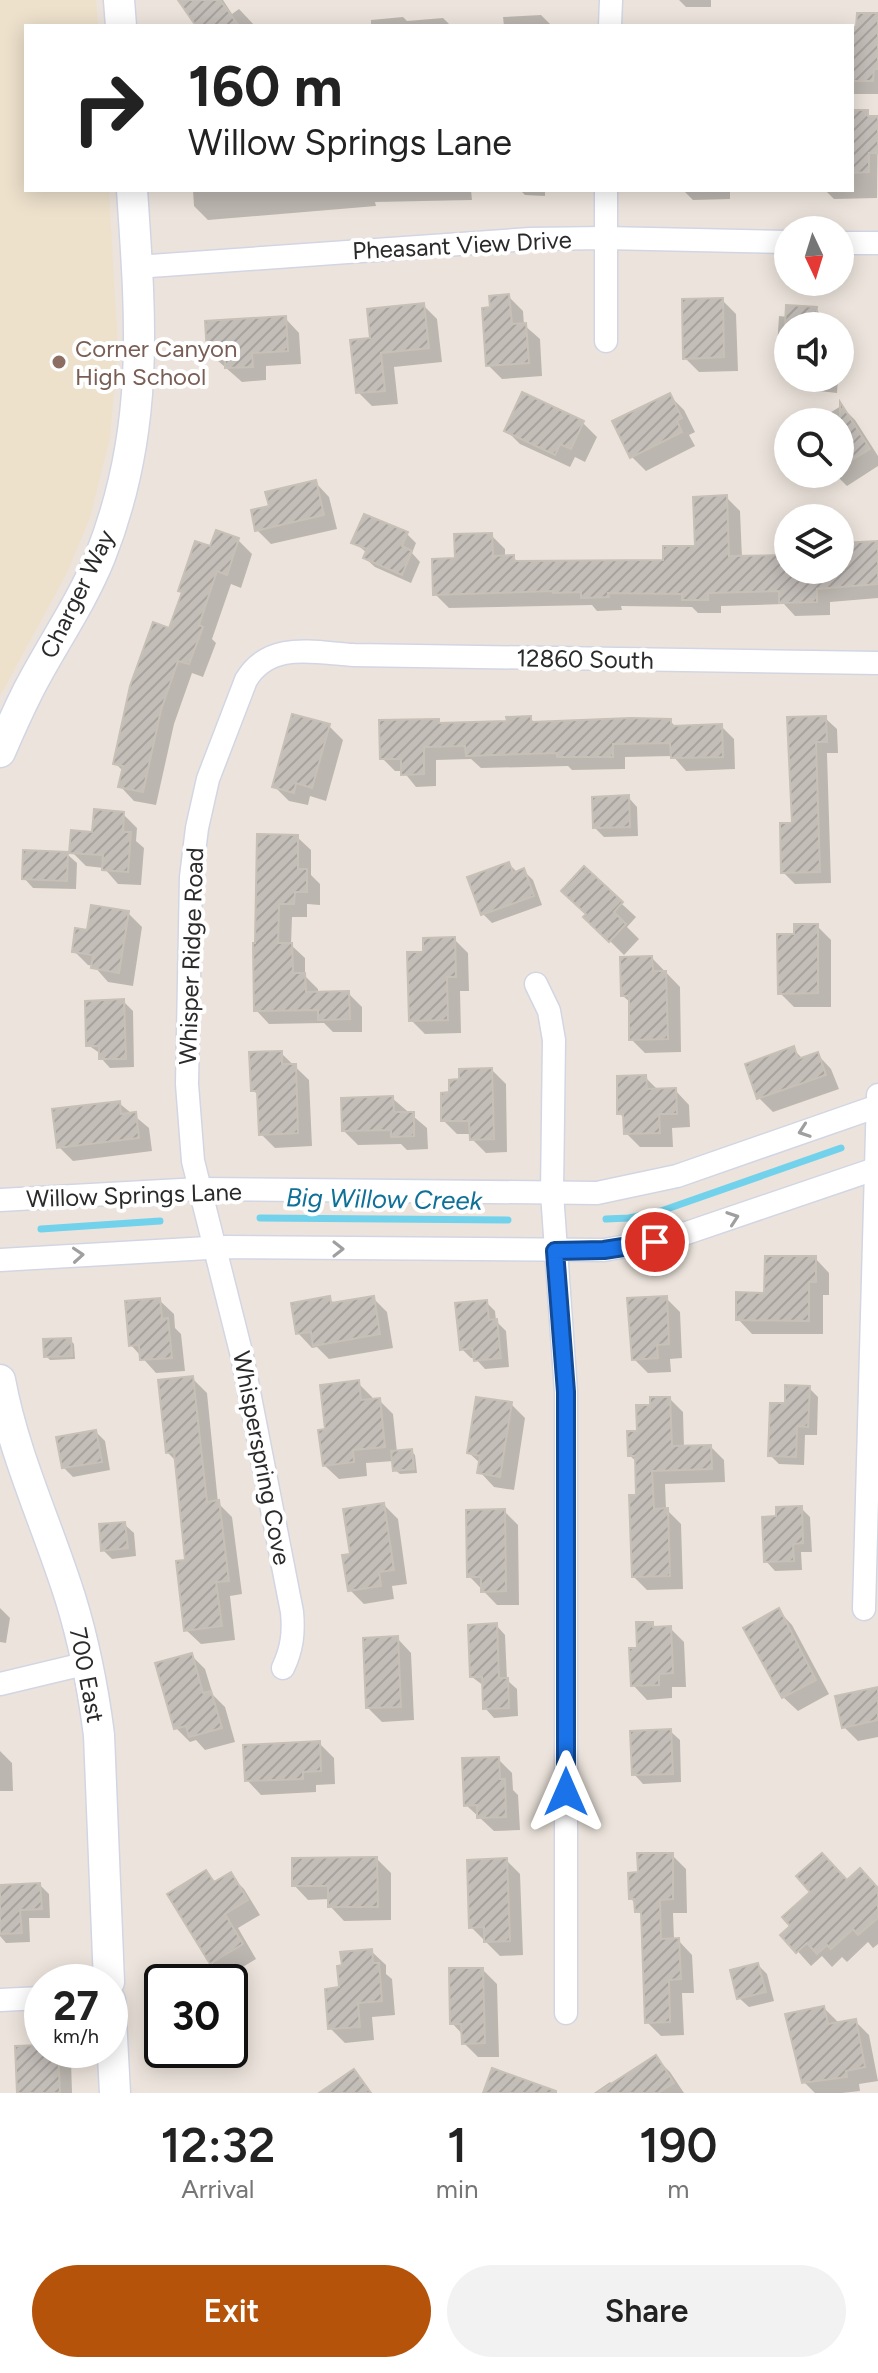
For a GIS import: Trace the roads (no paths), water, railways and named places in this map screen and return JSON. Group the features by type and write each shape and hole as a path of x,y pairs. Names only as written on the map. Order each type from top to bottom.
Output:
{"street":[{"path":"119,0 121,24"},
{"path":"610,24 611,0"},
{"name":"Charger Way","path":"0,752 28,691 87,586 119,503 138,406 140,330 132,192"},
{"path":"606,192 606,341"},
{"name":"Pheasant View Drive","path":"136,267 485,241 605,238 774,242"},
{"path":"854,243 878,243"},
{"name":"12860 South","path":"292,651 354,655 878,663"},
{"name":"Whisper Ridge Road","path":"213,1247 193,1161 187,1084 191,877 197,828 208,779 246,680 254,667 266,658 292,651"},
{"path":"536,984 549,1011 554,1040 552,1193 566,1392 566,2013"},
{"path":"864,1609 878,1093"},
{"name":"Willow Springs Lane","path":"0,1200 199,1189 597,1193 677,1176 878,1106"},
{"path":"0,1260 213,1247 604,1250 672,1238 877,1168"},
{"name":"Whisperspring Cove","path":"213,1247 242,1356 292,1612 294,1632 291,1651 283,1668"},
{"name":"700 East","path":"0,1380 23,1470 69,1593 88,1663 99,1735 108,1964"},
{"path":"0,1684 88,1663"},
{"path":"0,2000 24,1999"},
{"path":"114,2068 115,2093"}],"waterway":[{"name":"Big Willow Creek","path":"606,1219 661,1211 841,1148"},
{"name":"Big Willow Creek","path":"260,1218 508,1220"},
{"name":"Big Willow Creek","path":"41,1229 160,1221"}],"place":[{"name":"Corner Canyon High School","path":"59,362"}]}
